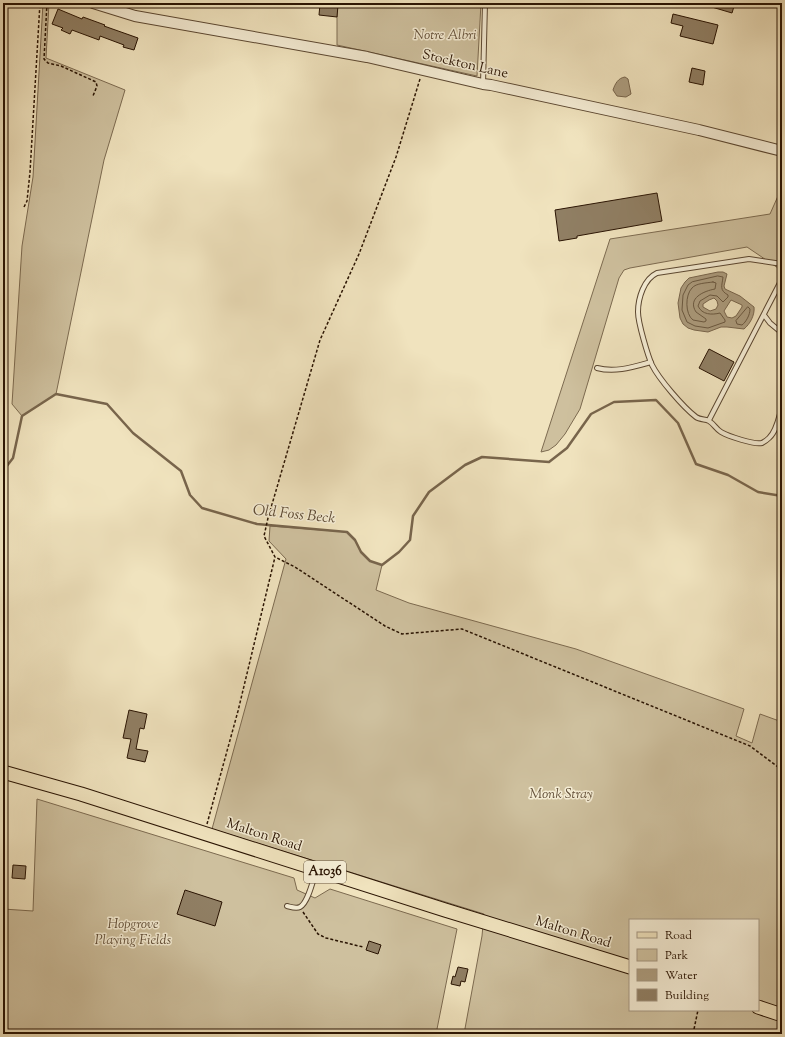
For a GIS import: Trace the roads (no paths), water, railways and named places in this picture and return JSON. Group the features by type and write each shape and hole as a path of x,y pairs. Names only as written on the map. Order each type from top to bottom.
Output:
{"main road":[{"name":"Malton Road","path":"3,772 81,794 629,968"},
{"path":"759,1007 782,1015"}],"street":[{"name":"Stockton Lane","path":"93,3 134,16 367,56 483,84 692,128 782,151"}],"lane":[{"path":"483,84 485,3"},
{"path":"782,264 749,259 668,270 657,273 651,276 646,283 640,298 638,313 651,362 663,382 697,418 708,420 721,432 752,443 761,443 770,438 774,431 782,407"},
{"path":"708,420 782,279"},
{"path":"764,315 770,324 782,334"},
{"path":"597,368 608,371 624,369 651,362"},
{"path":"287,906 295,908 303,905 308,895 316,869"}],"water":[{"path":"625,77 628,79 631,94 626,97 617,96 613,90 619,80"},
{"path":"718,272 727,274 724,286 725,289 740,296 754,307 752,319 748,325 744,329 721,327 708,332 688,328 683,324 680,318 678,303 681,288 689,278","holes":["714,298 718,305 716,309 710,311 703,307 703,304","731,300 742,305 736,316 732,318 727,317 724,311"]}],"waterway":[{"name":"Old Foss Beck","path":"3,471 13,458 22,416 56,394 107,404 133,433 181,471 190,495 202,508 257,524 347,532 355,540 361,552 370,561 382,565 399,552 410,540 413,516 429,492 465,465 482,457 549,462 567,448 591,414 614,402 656,400 678,423 696,464 728,475 758,492 782,496"}],"park label":[{"name":"Notre Albri","path":"445,36"},
{"name":"Monk Stray","path":"561,795"},
{"name":"Hopgrove Playing Fields","path":"133,934"}]}
